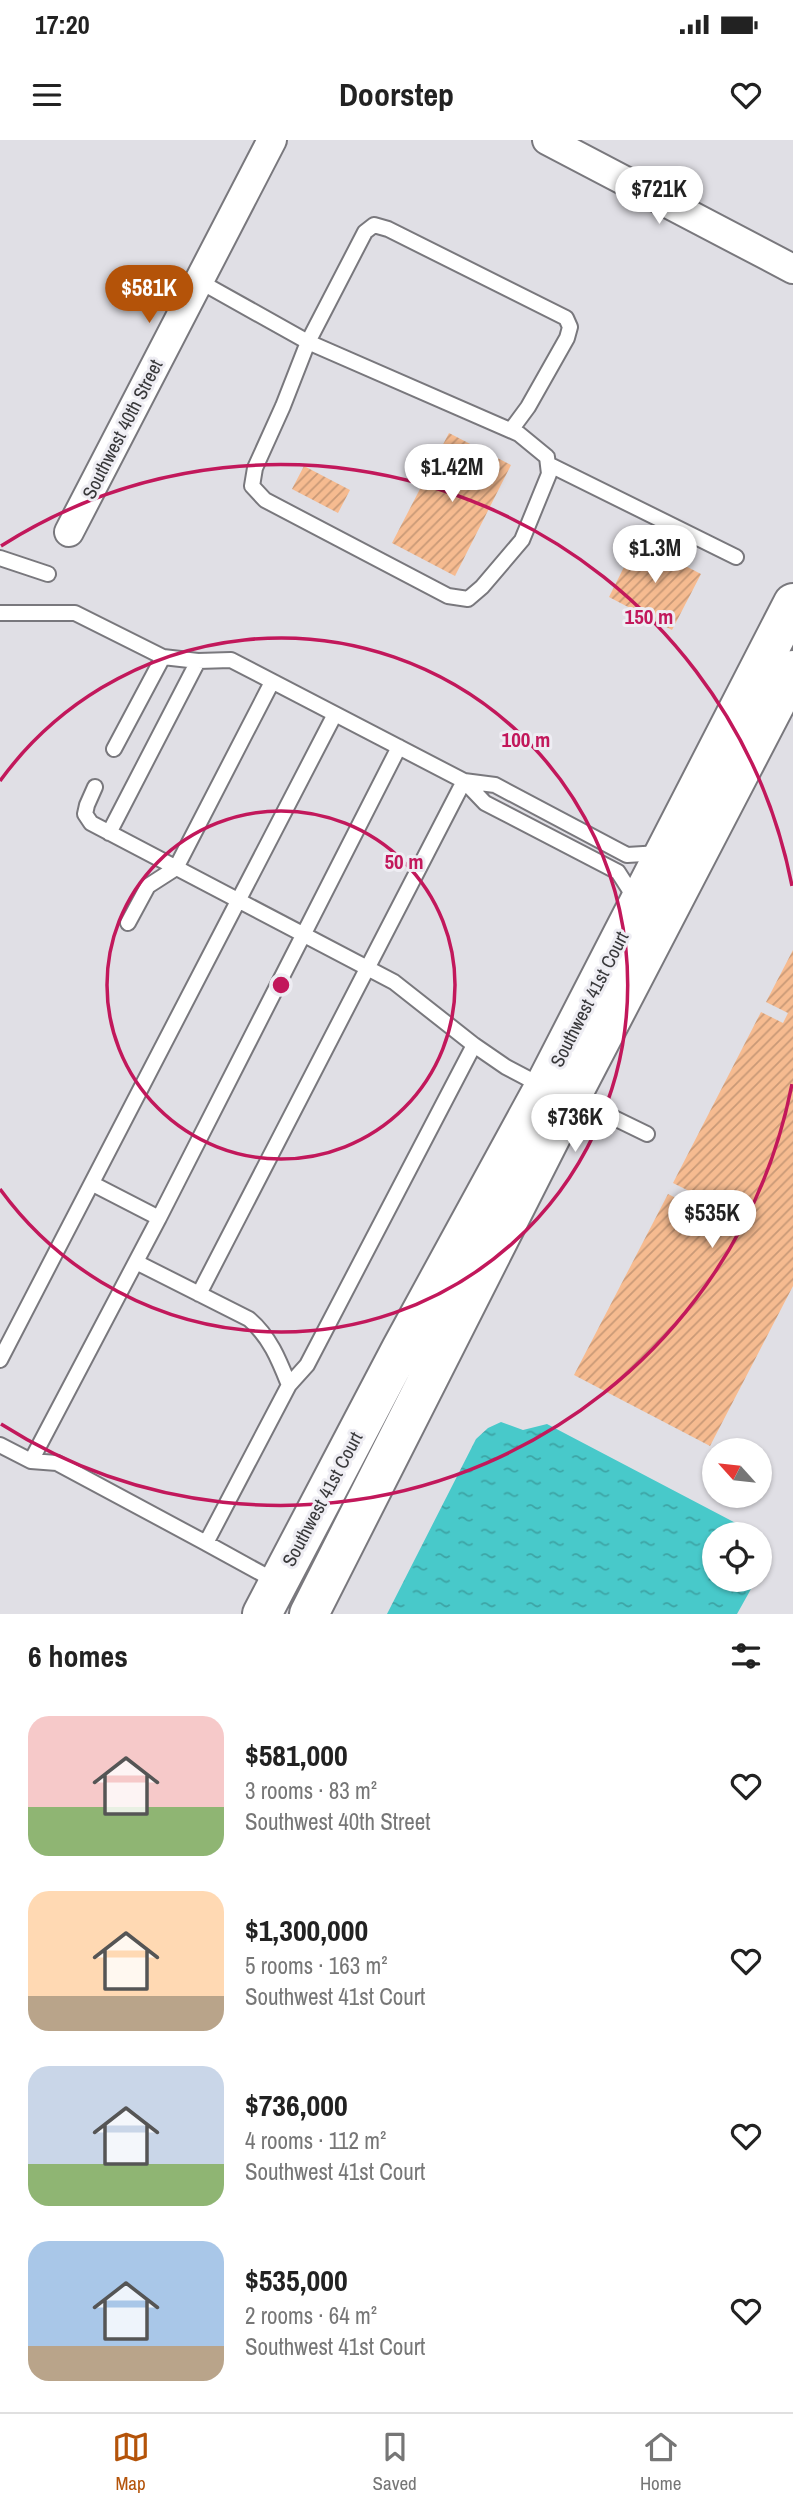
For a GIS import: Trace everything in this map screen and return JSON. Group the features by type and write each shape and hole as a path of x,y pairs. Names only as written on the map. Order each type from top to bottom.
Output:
{"street":[{"name":"Southwest 40th Street","path":"69,533 272,140"},
{"path":"547,140 793,269"},
{"name":"Southwest 41st Court","path":"309,1614 557,1092 638,903 793,603"},
{"name":"Southwest 41st Court","path":"270,1598 401,1349 557,1092 793,670"}],"lane":[{"path":"199,282 308,342 519,434 547,457 549,474 522,540 482,587 468,599 448,596 265,500 252,486 255,468 308,342 365,232 374,225 388,229 566,318 570,327 567,338 528,407 511,430"},
{"path":"548,464 736,557"},
{"path":"0,558 48,574"},
{"path":"0,613 75,613 163,657 230,660 464,781 485,803 618,872 638,903"},
{"path":"114,749 163,657"},
{"path":"109,833 198,660"},
{"path":"128,923 148,886 176,868 272,682"},
{"path":"0,1360 335,714"},
{"path":"31,1461 159,1218 399,747"},
{"path":"464,781 495,785 627,856 665,852"},
{"path":"199,1294 464,781"},
{"path":"95,787 85,814 91,823 394,982 506,1067 647,1134"},
{"path":"206,1543 289,1385 307,1366 474,1045"},
{"path":"93,1184 159,1218"},
{"path":"136,1262 249,1319 263,1332 277,1354 289,1385"},
{"path":"0,1445 31,1461 57,1463 206,1543 270,1598"}],"water":[{"path":"501,1422 523,1430 547,1424 702,1505 702,1508 734,1522 702,1522 702,1592 749,1592 737,1614 387,1614 476,1439 488,1428"}],"building":[{"path":"449,433 511,465 455,576 392,543"},
{"path":"304,466 350,490 338,513 292,489"},
{"path":"637,541 701,574 672,630 609,597"},
{"path":"793,950 793,1286 714,1438 702,1438 702,1442 574,1375 668,1194 690,1205 695,1194 673,1183 761,1012 783,1023 788,1013 766,1002"}]}
